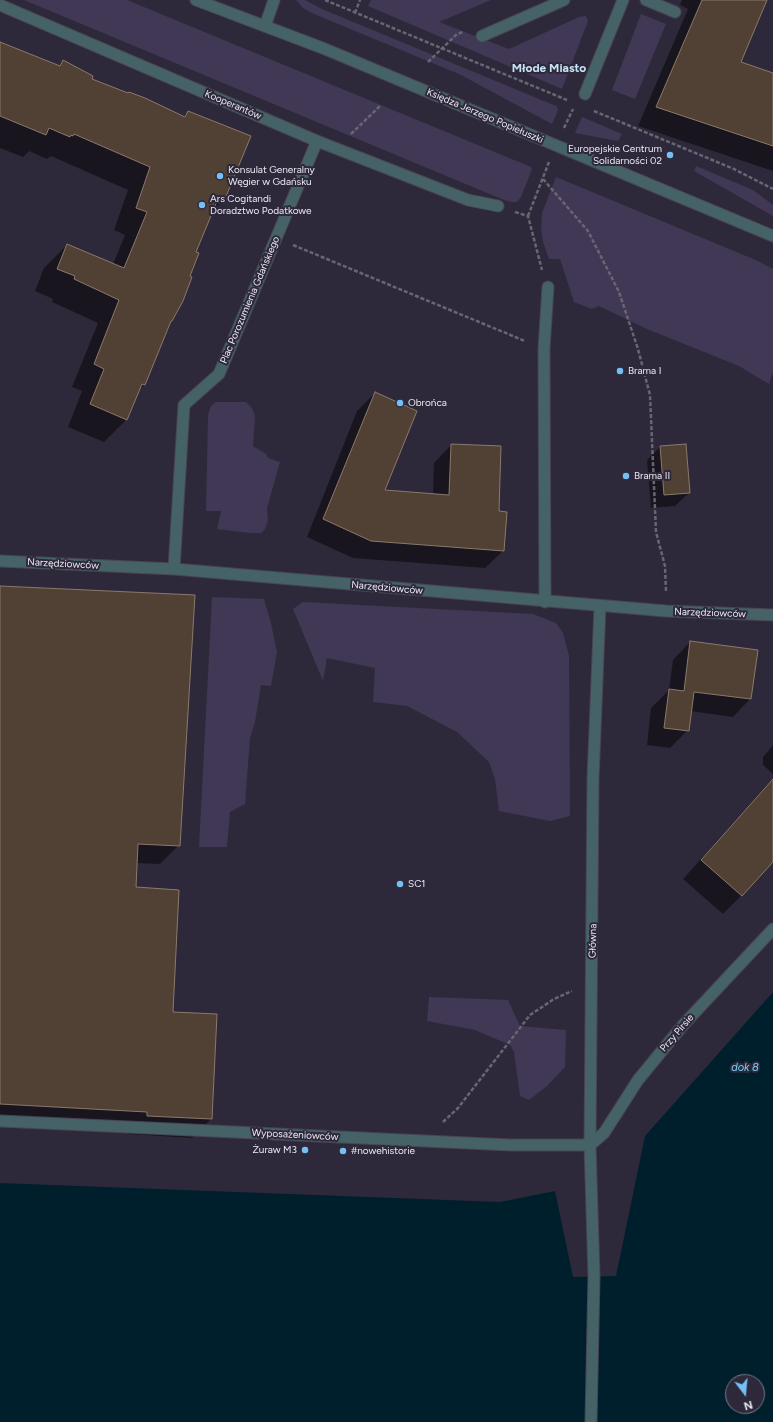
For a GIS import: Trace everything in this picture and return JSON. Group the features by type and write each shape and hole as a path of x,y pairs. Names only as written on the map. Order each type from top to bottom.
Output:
{"street":[{"name":"Księdza Jerzego Popiełuszki","path":"196,0 325,49 773,236"},
{"path":"265,26 274,0"},
{"path":"482,36 564,0"},
{"path":"585,94 623,0"},
{"path":"646,0 674,12"},
{"name":"Kooperantów","path":"0,5 317,141 468,200 498,206"},
{"name":"Plac Porozumienia Gdańskiego","path":"174,570 184,405 219,374 317,141"},
{"path":"545,602 544,349 548,287"},
{"name":"Narzędziowców","path":"0,561 174,570 545,602 666,611 773,616"},
{"name":"Główna","path":"591,1422 594,1276 590,1145 593,778 600,606"},
{"name":"Przy Pirsie","path":"590,1145 604,1133 638,1080 684,1024 773,929"},
{"name":"Wyposażeniowców","path":"0,1121 510,1145 590,1145"}],"path":[{"path":"325,0 734,169 773,189"},
{"path":"355,13 360,0"},
{"path":"428,62 457,34 465,31 482,36"},
{"path":"537,254 528,216 556,145 576,104 585,94"},
{"path":"336,148 381,105"},
{"path":"542,179 588,231 619,292 638,349 650,395 656,532 665,566 666,611"},
{"path":"498,206 528,216"},
{"path":"276,238 507,333"},
{"path":"422,1141 458,1108 530,1015 554,999 592,981"}],"shaded area":[{"path":"24,0 127,0 531,167 532,169 521,197 517,202 504,200"},
{"path":"296,0 305,0 322,9 556,106 558,110 552,124 459,74 314,14 303,8"},
{"path":"371,0 491,0 439,22 509,49 579,17 586,16 588,21 562,89 368,6"},
{"path":"641,14 666,24 635,99 612,90"},
{"path":"582,117 622,134 618,141 575,133"},
{"path":"696,166 753,190 773,205 773,216 694,171"},
{"path":"556,177 758,261 773,269 773,372 769,384 739,366 647,329 599,306 592,309 574,302 560,259 549,259 543,242 541,229 542,213"},
{"path":"216,402 246,402 252,408 255,416 253,446 266,454 268,458 280,462 267,508 268,521 265,529 261,533 217,529 221,511 206,511 208,415 211,406"},
{"path":"212,597 264,599 277,652 271,686 261,685 255,722 250,738 245,804 230,812 227,847 199,847"},
{"path":"303,602 533,614 556,623 563,633 569,656 570,816 550,821 499,811 495,779 489,762 457,732 407,706 373,702 375,668 327,658 323,681 293,609"},
{"path":"429,997 508,1000 520,1026 566,1030 565,1067 547,1086 529,1100 520,1096 514,1052 510,1045 475,1030 427,1021"}],"water":[{"name":"dok 8","path":"773,992 773,1422 0,1422 0,1183 500,1202 555,1191 573,1277 616,1276 645,1136"}],"building":[{"path":"702,0 767,0 741,62 773,73 773,146 656,107"},
{"path":"0,42 60,66 63,60 93,76 92,79 145,98 185,117 188,111 251,136 225,199 221,197 220,200 218,199 196,252 199,253 190,276 192,277 183,301 171,321 145,385 142,384 127,420 90,404 104,369 94,364 119,300 74,279 75,276 57,269 67,244 124,268 147,212 136,208 150,167 74,134 70,137 49,128 46,135 0,116"},
{"path":"375,392 417,411 385,490 449,495 451,444 501,446 499,511 507,512 504,551 371,541 323,519"},
{"path":"686,444 690,493 664,495 660,446"},
{"path":"0,586 195,595 180,846 138,844 136,887 179,890 173,1012 217,1014 212,1119 147,1116 147,1112 0,1104"},
{"path":"690,641 758,650 751,699 694,692 689,731 664,728 669,689 684,691"},
{"path":"773,779 773,862 742,896 701,860"}],"place":[{"name":"Europejskie Centrum Solidarności 02","path":"670,155"},
{"name":"Konsulat Generalny Węgier w Gdańsku","path":"220,176"},
{"name":"Ars Cogitandi Doradztwo Podatkowe","path":"202,205"},
{"name":"Brama I","path":"620,371"},
{"name":"Obrońca","path":"400,403"},
{"name":"Brama II","path":"626,476"},
{"name":"SC1","path":"400,884"},
{"name":"Żuraw M3","path":"305,1150"},
{"name":"#nowehistorie","path":"343,1151"}],"district":[{"name":"Młode Miasto","path":"549,68"}]}
